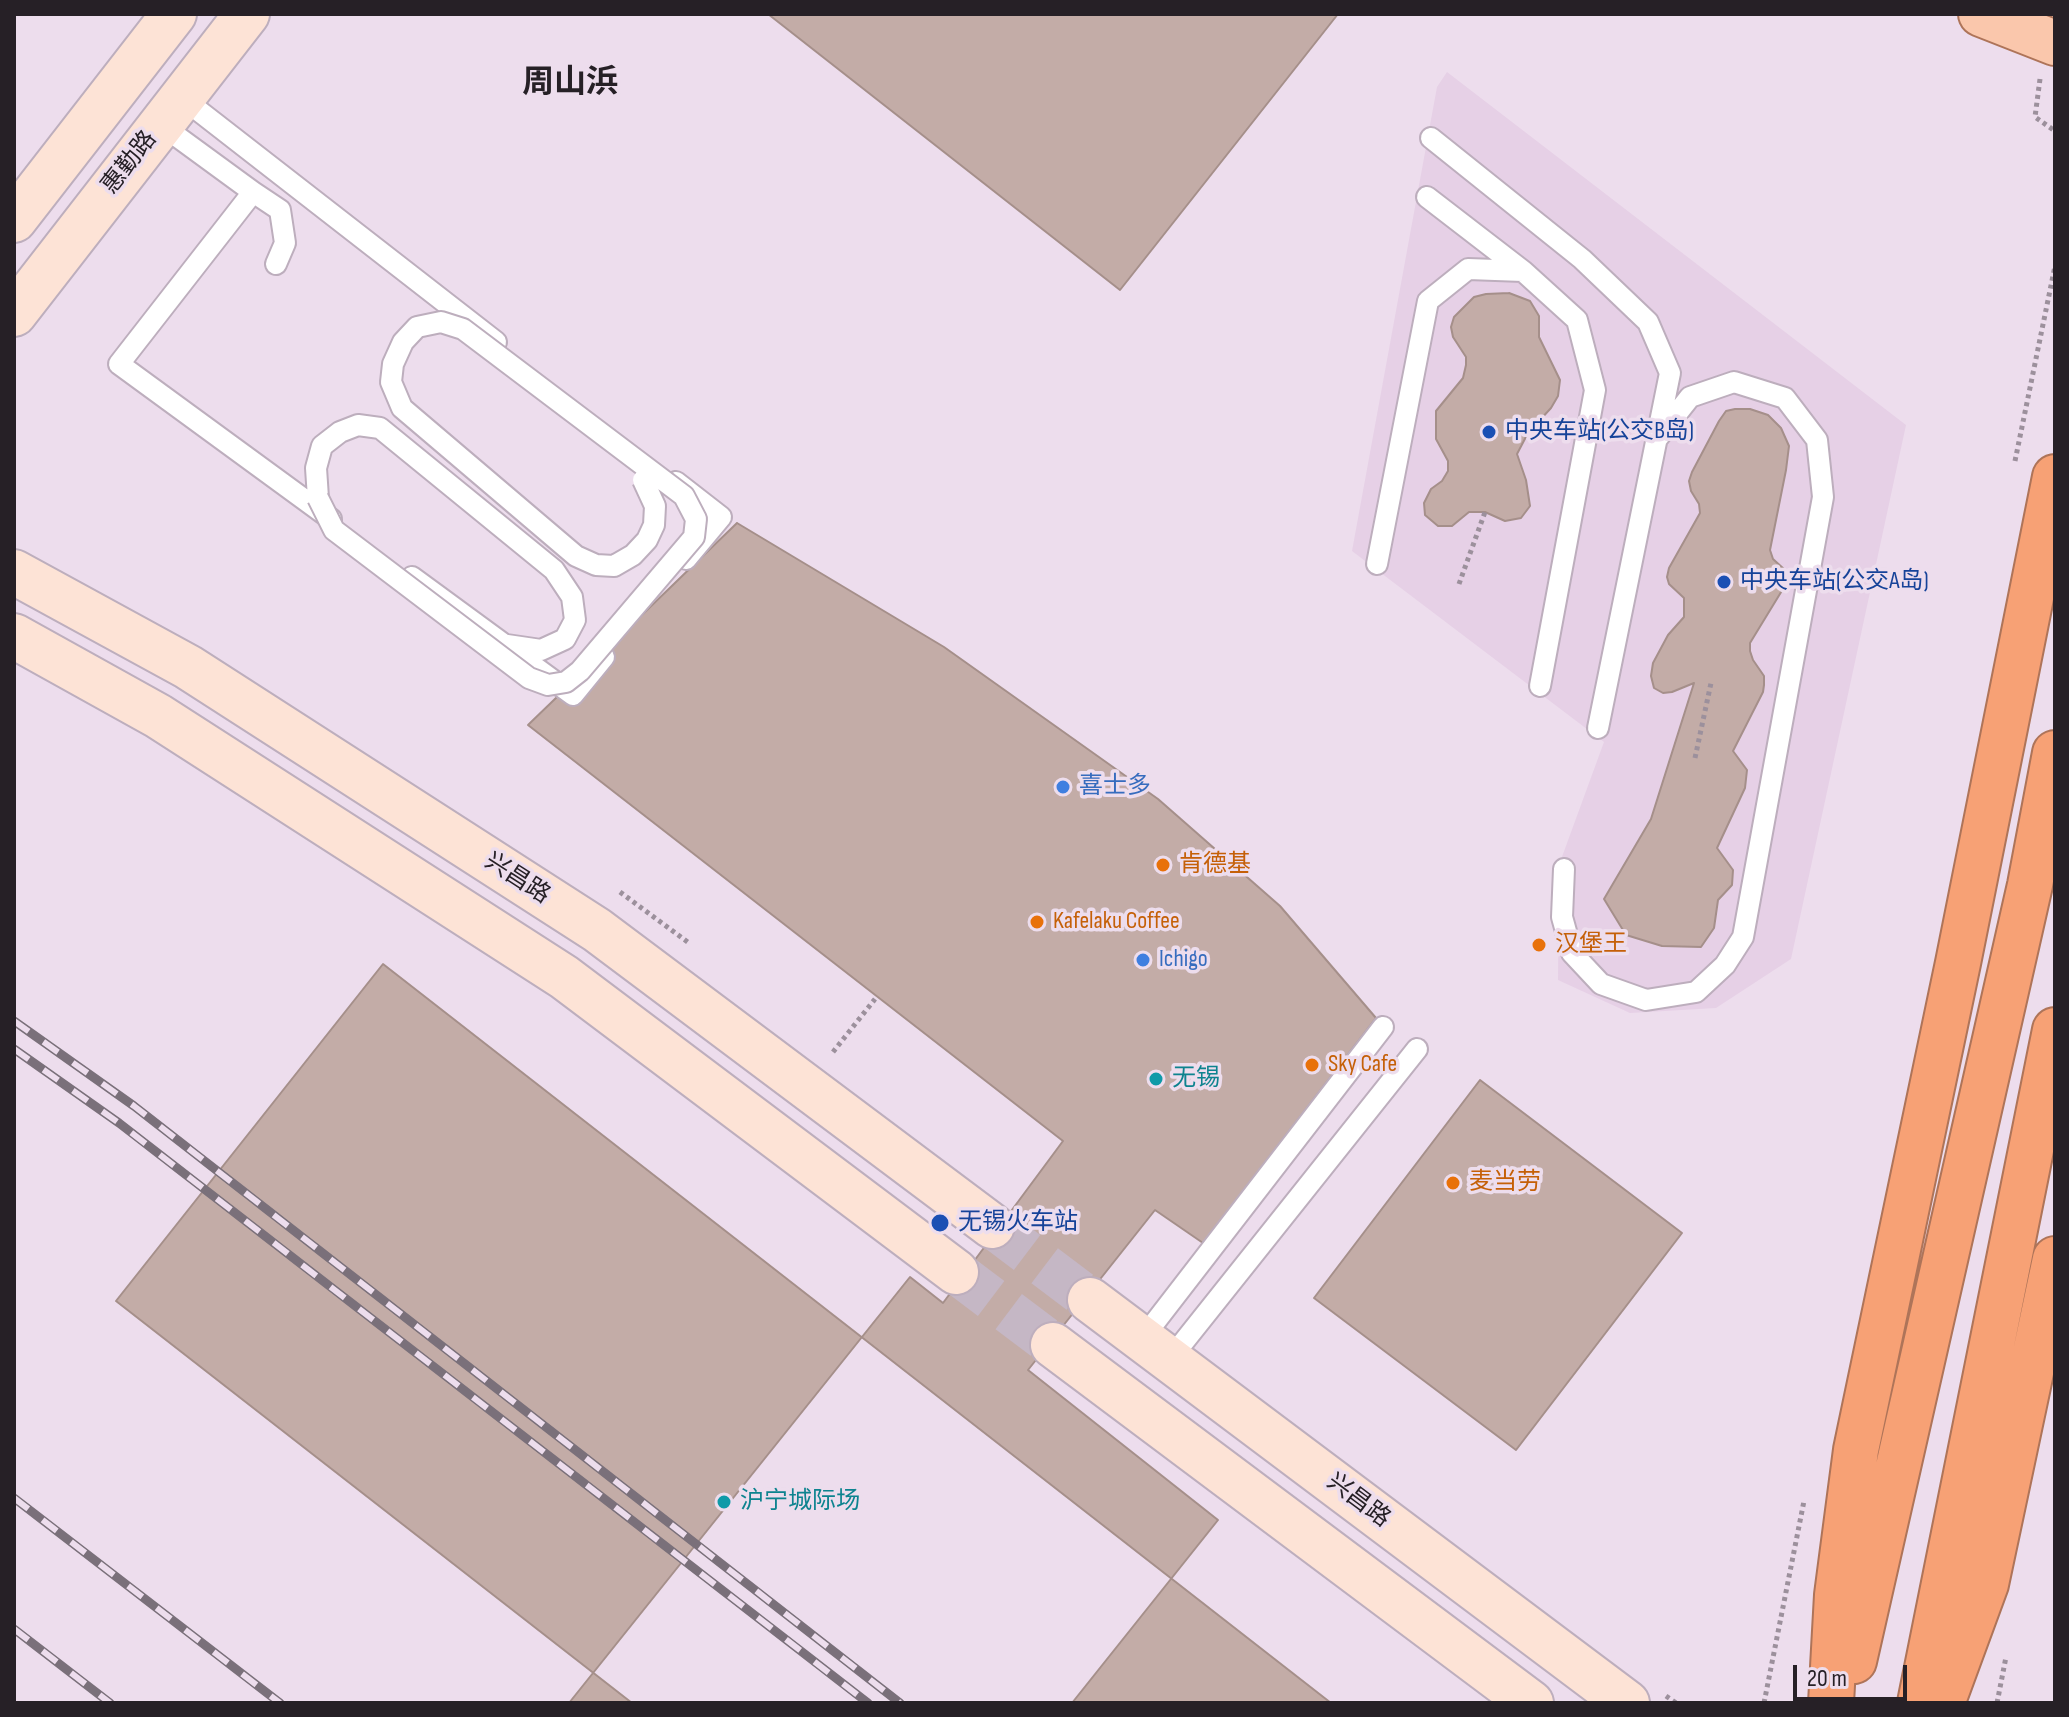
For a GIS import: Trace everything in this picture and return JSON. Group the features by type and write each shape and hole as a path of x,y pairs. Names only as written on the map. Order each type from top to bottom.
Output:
{"highway":[{"path":"1831,1703 1837,1595 1856,1450 2055,477"},
{"path":"1845,1703 2027,900 2055,753"},
{"path":"1920,1703 2055,1030"},
{"path":"1942,1703 1986,1584 2055,1259"}],"main road":[{"path":"14,220 174,14"},
{"name":"惠勤路","path":"14,314 247,14"},
{"path":"1981,14 2055,43"},
{"name":"兴昌路","path":"14,572 188,667 597,930 992,1226"},
{"path":"14,636 158,716 564,977 956,1272"},
{"name":"兴昌路","path":"1090,1300 1627,1703"},
{"path":"1053,1345 1531,1703"}],"lane":[{"path":"171,110 253,192 280,210 285,243 276,264"},
{"path":"171,110 625,442 721,517 573,695 119,364 253,192"},
{"path":"1431,138 1582,259 1648,322 1670,373 1598,728"},
{"path":"1427,197 1523,271 1577,320 1595,390 1540,686"},
{"path":"1377,564 1428,301 1468,269 1523,271"},
{"path":"504,645 541,650 565,639 575,620 572,597 554,570 380,428 358,425 340,432 322,446 316,468 318,498 334,530 529,678 548,685 566,682 580,671 694,537 696,519 684,496 463,329 441,322 417,327 403,342 393,364 391,382 402,408 576,556 596,565 614,566 633,555 647,540 654,525 655,506 643,480 625,442"},
{"path":"1564,869 1562,917 1572,953 1601,984 1646,1000 1696,992 1725,965 1743,937 1823,497 1817,440 1785,398 1734,382 1690,397 1656,440"},
{"path":"1156,1349 1383,1027"},
{"path":"1156,1349 1417,1049"}],"path":[{"path":"1459,584 1485,512"},
{"path":"1695,758 1711,683"},
{"path":"833,1052 875,999"}],"shaded area":[{"path":"1447,72 1906,425 1791,959 1716,1008 1630,1013 1558,980 1559,865 1604,742 1352,551 1437,87"}],"building":[{"path":"768,14 1338,14 1120,290"},
{"path":"1509,293 1530,301 1539,316 1539,337 1560,380 1558,396 1528,433 1517,454 1526,480 1530,506 1521,518 1505,521 1485,512 1469,512 1452,526 1438,526 1425,515 1424,503 1431,489 1442,481 1448,471 1448,461 1436,439 1436,411 1463,378 1466,365 1466,357 1453,337 1451,327 1454,317 1474,297"},
{"path":"1750,409 1768,415 1781,428 1789,446 1770,550 1773,559 1785,570 1786,584 1750,643 1753,660 1764,676 1763,692 1733,751 1747,770 1745,788 1717,848 1733,870 1732,885 1718,900 1714,928 1701,947 1662,946 1626,935 1604,899 1651,819 1694,683 1663,693 1654,688 1651,676 1653,663 1668,635 1684,617 1684,598 1669,584 1667,577 1700,513 1689,481 1719,421 1726,411"},
{"name":"无锡","path":"737,523 944,647 1158,799 1280,906 1376,1018 1203,1243 1155,1210 1028,1370 1218,1520 1072,1703 569,1703 910,1277 943,1303 1063,1141 528,725"},
{"name":"沪宁城际场","path":"383,964 1331,1703 632,1703 116,1301"},
{"path":"1480,1080 1682,1233 1516,1450 1314,1298"}],"tunnel":[{"path":"992,1226 1090,1300"},
{"path":"956,1272 1053,1345"}],"railway":[{"path":"14,1021 134,1106 900,1703"},
{"path":"14,1049 119,1123 868,1703"},
{"path":"14,1498 280,1703"},
{"path":"14,1629 110,1703"}],"place":[{"name":"中央车站(公交B岛)","path":"1489,432"},
{"name":"中央车站(公交A岛)","path":"1724,582"},
{"name":"喜士多","path":"1063,787"},
{"name":"肯德基","path":"1163,865"},
{"name":"Kafelaku Coffee","path":"1037,922"},
{"name":"汉堡王","path":"1539,945"},
{"name":"Ichigo","path":"1143,960"},
{"name":"Sky Cafe","path":"1312,1065"},
{"name":"无锡","path":"1156,1079"},
{"name":"麦当劳","path":"1453,1183"},
{"name":"无锡火车站","path":"940,1223"},
{"name":"沪宁城际场","path":"724,1502"}],"district":[{"name":"周山浜","path":"570,84"}]}
